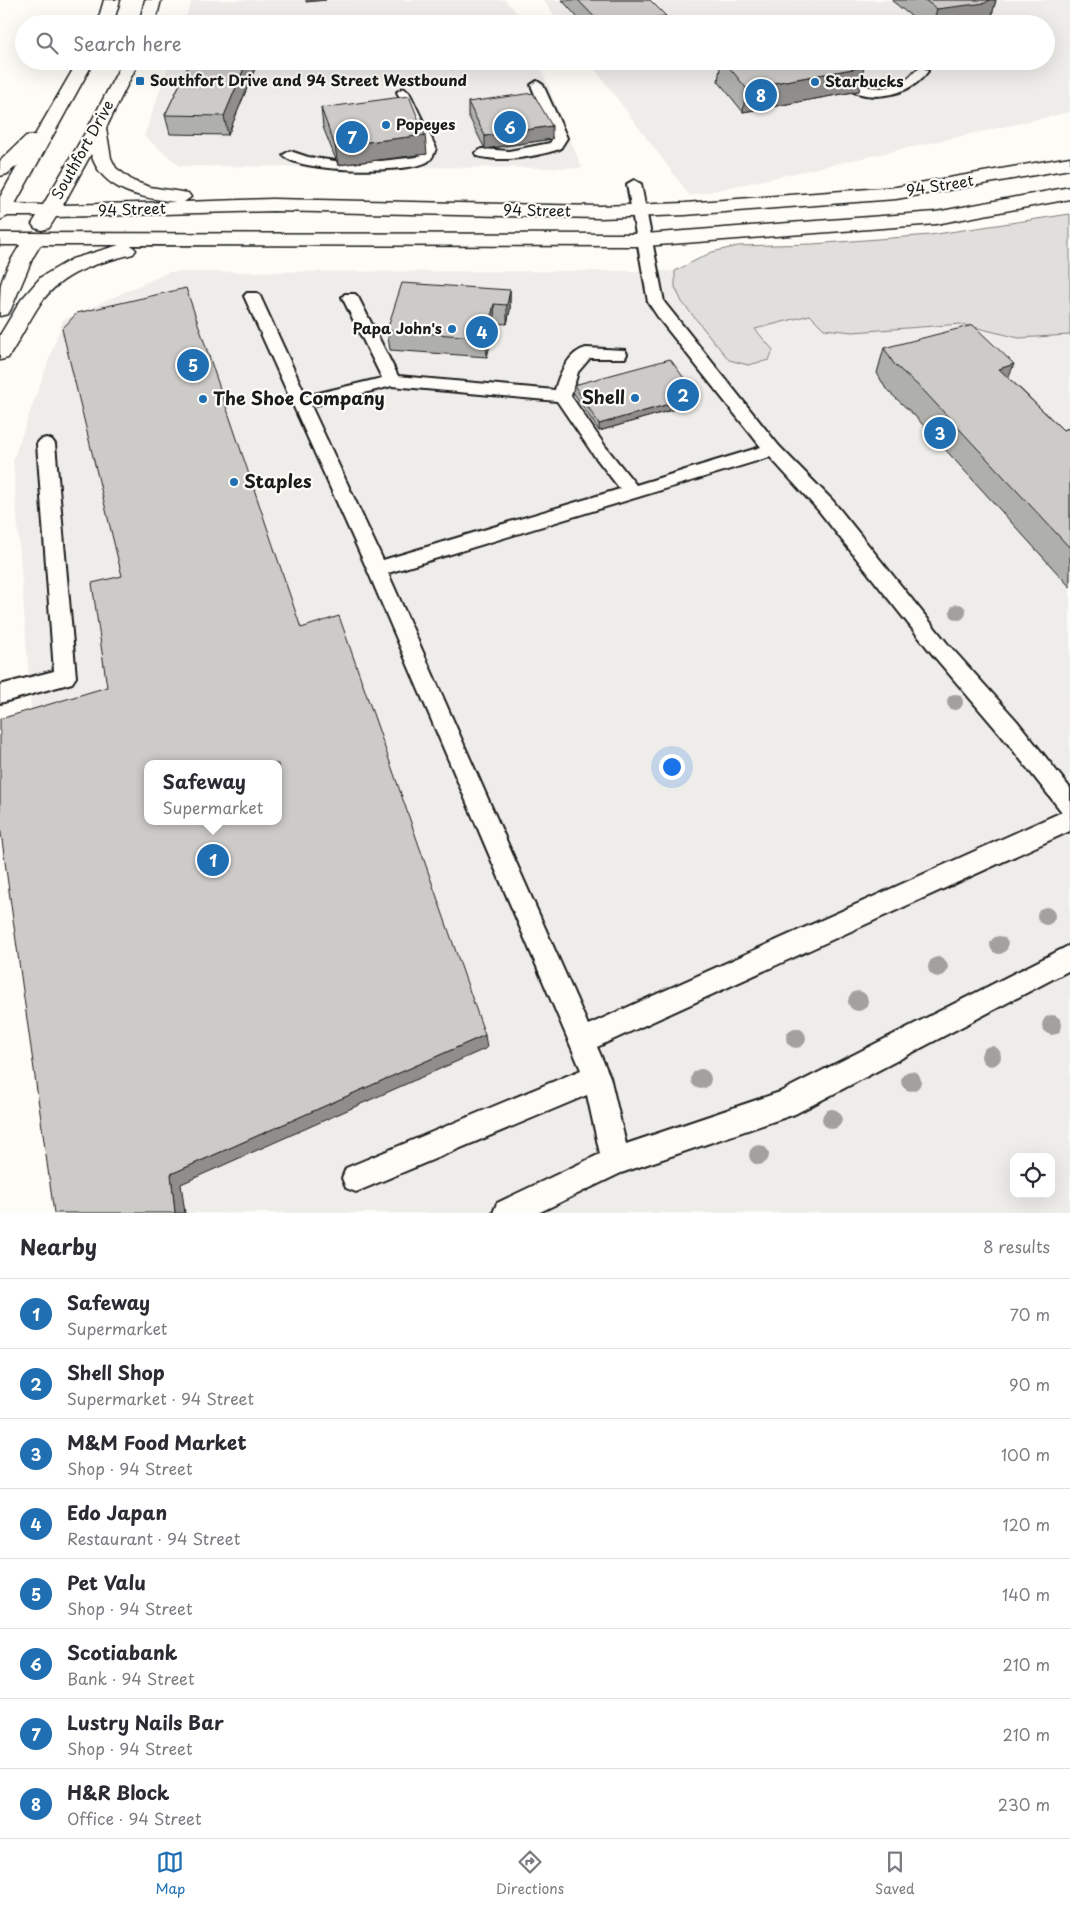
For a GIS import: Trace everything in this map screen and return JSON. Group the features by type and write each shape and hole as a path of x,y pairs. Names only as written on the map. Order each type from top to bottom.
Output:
{"main road":[{"path":"108,15 112,0"},
{"path":"150,15 154,0"},
{"path":"1,211 81,70"},
{"name":"Southfort Drive","path":"0,310 23,257 97,128 126,70"},
{"path":"0,170 21,152 65,101"},
{"path":"97,128 104,165 118,181 133,187 171,196 272,205"},
{"name":"94 Street","path":"1,211 83,211 272,205 600,212 685,209 896,193 1070,164"},
{"name":"94 Street","path":"0,239 645,240 936,218 1070,194"},
{"path":"0,353 39,292 59,274 71,267 110,252 183,240"}],"lane":[{"path":"834,70 840,78 861,90 871,93 889,90 911,82 922,71"},
{"path":"482,153 499,156 555,146 560,138 558,130 537,85"},
{"path":"290,155 315,164 332,166 412,163 423,160 429,148 403,92"},
{"path":"634,184 645,240 646,257 656,302 666,317 774,450 826,506 940,649 1008,728 1070,805"},
{"path":"252,296 377,569 598,1077 616,1161"},
{"path":"350,297 392,381"},
{"path":"619,354 586,352 576,360 565,378 562,396 599,450 632,492"},
{"path":"302,403 392,381 562,396"},
{"path":"0,694 65,677 46,444"},
{"path":"377,569 774,450"},
{"path":"581,1041 1070,820"},
{"path":"507,1213 616,1161 785,1104 1070,957"},
{"path":"356,1178 598,1077"}],"shaded area":[{"path":"192,0 505,0 519,15 186,15"},
{"path":"543,0 1070,0 1070,112 690,196 596,70 1055,70 1055,15 554,15"},
{"path":"167,70 542,70 582,168 180,166 144,136"},
{"path":"1070,214 1070,335 1019,338 961,324 853,332 824,329 810,315 755,329 773,350 769,360 748,365 729,360 682,302 675,287 675,271 712,252 738,246 813,244 930,235"},
{"path":"675,271 675,287 755,329 810,314 824,329 853,332 961,324 1019,338 1070,335 1070,1213 68,1213 13,460 63,320 169,272"}],"building":[{"path":"578,0 650,0 665,15 592,15"},
{"path":"925,0 990,0 985,3 937,9"},
{"path":"187,70 243,70 224,116 165,115"},
{"path":"731,70 847,70 746,88"},
{"path":"533,93 552,126 485,136 468,102"},
{"path":"409,96 425,135 335,146 321,108"},
{"path":"402,283 510,290 507,305 494,304 486,338 387,330"},
{"path":"186,288 301,628 339,616 485,1035 171,1174 175,1213 54,1213 0,826 0,719 107,687 92,583 122,576 62,329 77,313"},
{"path":"973,325 1014,364 999,369 1063,430 1070,428 1070,548 923,390 894,364 884,348"},
{"name":"Shell","path":"670,359 697,396 599,424 574,385"}],"place":[{"name":"Southfort Drive and 94 Street Westbound","path":"140,81"},
{"name":"Starbucks","path":"815,82"},
{"name":"H&R Block","path":"761,95"},
{"name":"Popeyes","path":"386,125"},
{"name":"Scotiabank","path":"510,127"},
{"name":"Lustry Nails Bar","path":"352,137"},
{"name":"Papa John's","path":"452,329"},
{"name":"Edo Japan","path":"482,332"},
{"name":"Pet Valu","path":"193,365"},
{"name":"Shell Shop","path":"683,395"},
{"name":"Shell","path":"635,398"},
{"name":"The Shoe Company","path":"203,399"},
{"name":"M&M Food Market","path":"940,433"},
{"name":"Staples","path":"234,482"},
{"name":"Safeway","path":"213,860"}]}
